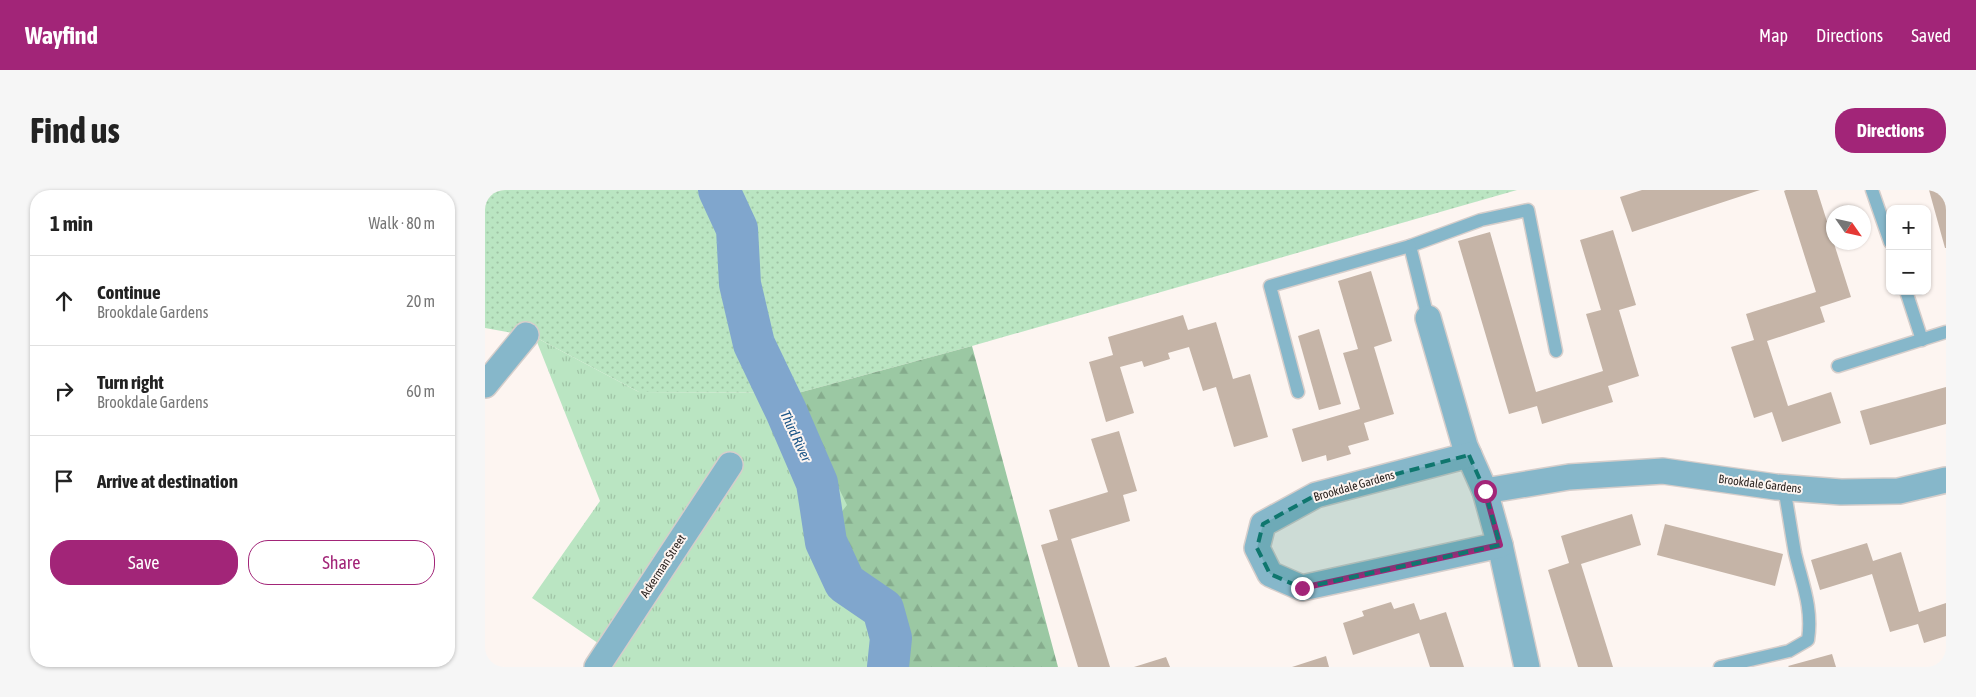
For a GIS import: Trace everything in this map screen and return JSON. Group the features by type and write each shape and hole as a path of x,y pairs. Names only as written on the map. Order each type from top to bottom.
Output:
{"street":[{"path":"1428,318 1465,446 1485,491 1500,545 1527,667"},
{"path":"485,385 526,335"},
{"name":"Brookdale Gardens","path":"1469,455 1316,495 1263,524 1257,548 1270,574 1302,588 1500,545"},
{"name":"Ackerman Street","path":"597,667 730,465"},
{"name":"Brookdale Gardens","path":"1485,491 1569,477 1663,471 1784,488 1841,492 1899,492 1946,480"}],"lane":[{"path":"1872,190 1886,230"},
{"path":"1297,392 1270,286 1410,246 1481,220 1528,210 1556,351"},
{"path":"1410,246 1428,318"},
{"path":"1907,295 1922,340"},
{"path":"1838,366 1946,332"},
{"path":"1720,667 1789,651 1808,640 1811,624 1810,608 1795,552 1784,488"}],"highlighted area":[{"path":"1469,455 1485,491 1500,545 1302,588 1270,574 1257,548 1263,524 1316,495"}],"green space":[{"path":"485,190 1517,190 972,346 798,393 639,392 535,337 485,328"},
{"path":"535,337 639,392 798,393 809,427 847,505 809,554 874,618 872,667 601,667 611,652 532,598 600,501"},
{"path":"972,346 1058,667 872,667 874,618 809,554 809,427 798,393"}],"building":[{"path":"1642,190 1760,190 1632,232 1620,197"},
{"path":"1817,190 1826,218 1826,250 1836,250 1851,297 1820,307 1825,322 1767,341 1788,406 1831,392 1841,423 1782,442 1772,412 1754,418 1731,347 1754,340 1746,314 1816,292 1784,191"},
{"path":"1929,190 1946,190 1946,248 1945,248"},
{"path":"1613,230 1636,305 1619,310 1639,376 1608,386 1613,402 1542,424 1537,406 1509,414 1458,241 1490,232 1536,392 1603,371 1586,314 1601,310 1580,240"},
{"path":"1371,271 1392,341 1374,347 1394,414 1364,423 1369,440 1348,446 1351,454 1327,461 1326,455 1302,462 1292,429 1360,409 1343,353 1358,349 1338,281"},
{"path":"1183,315 1188,330 1216,322 1233,379 1250,374 1268,437 1234,447 1216,387 1203,391 1189,347 1168,353 1170,359 1144,367 1142,361 1120,367 1134,413 1106,422 1089,362 1113,355 1108,337"},
{"path":"1319,329 1341,404 1319,410 1298,336"},
{"path":"1946,387 1946,424 1870,445 1860,411"},
{"path":"1119,431 1137,491 1123,495 1130,521 1071,539 1110,667 1078,667 1041,545 1058,540 1049,510 1108,492 1091,439"},
{"path":"1632,514 1641,545 1581,564 1613,667 1578,667 1548,570 1569,563 1561,536"},
{"path":"1665,524 1783,554 1775,586 1657,555"},
{"path":"1867,543 1873,561 1901,552 1919,612 1946,603 1946,636 1924,643 1918,624 1890,632 1872,574 1820,590 1811,560"},
{"path":"1391,602 1394,609 1414,603 1420,620 1446,612 1464,667 1430,667 1419,633 1353,655 1343,623 1364,616 1362,611"},
{"path":"1832,654 1836,667 1788,666"},
{"path":"1326,656 1329,667 1292,667"},
{"path":"1166,657 1170,667 1134,667"}],"waterway":[{"name":"Third River","path":"719,190 737,229 740,284 754,344 817,483 826,542 845,583 883,609 891,638 888,667"}],"route":[{"path":"1302,588 1500,545 1485,491"}]}
